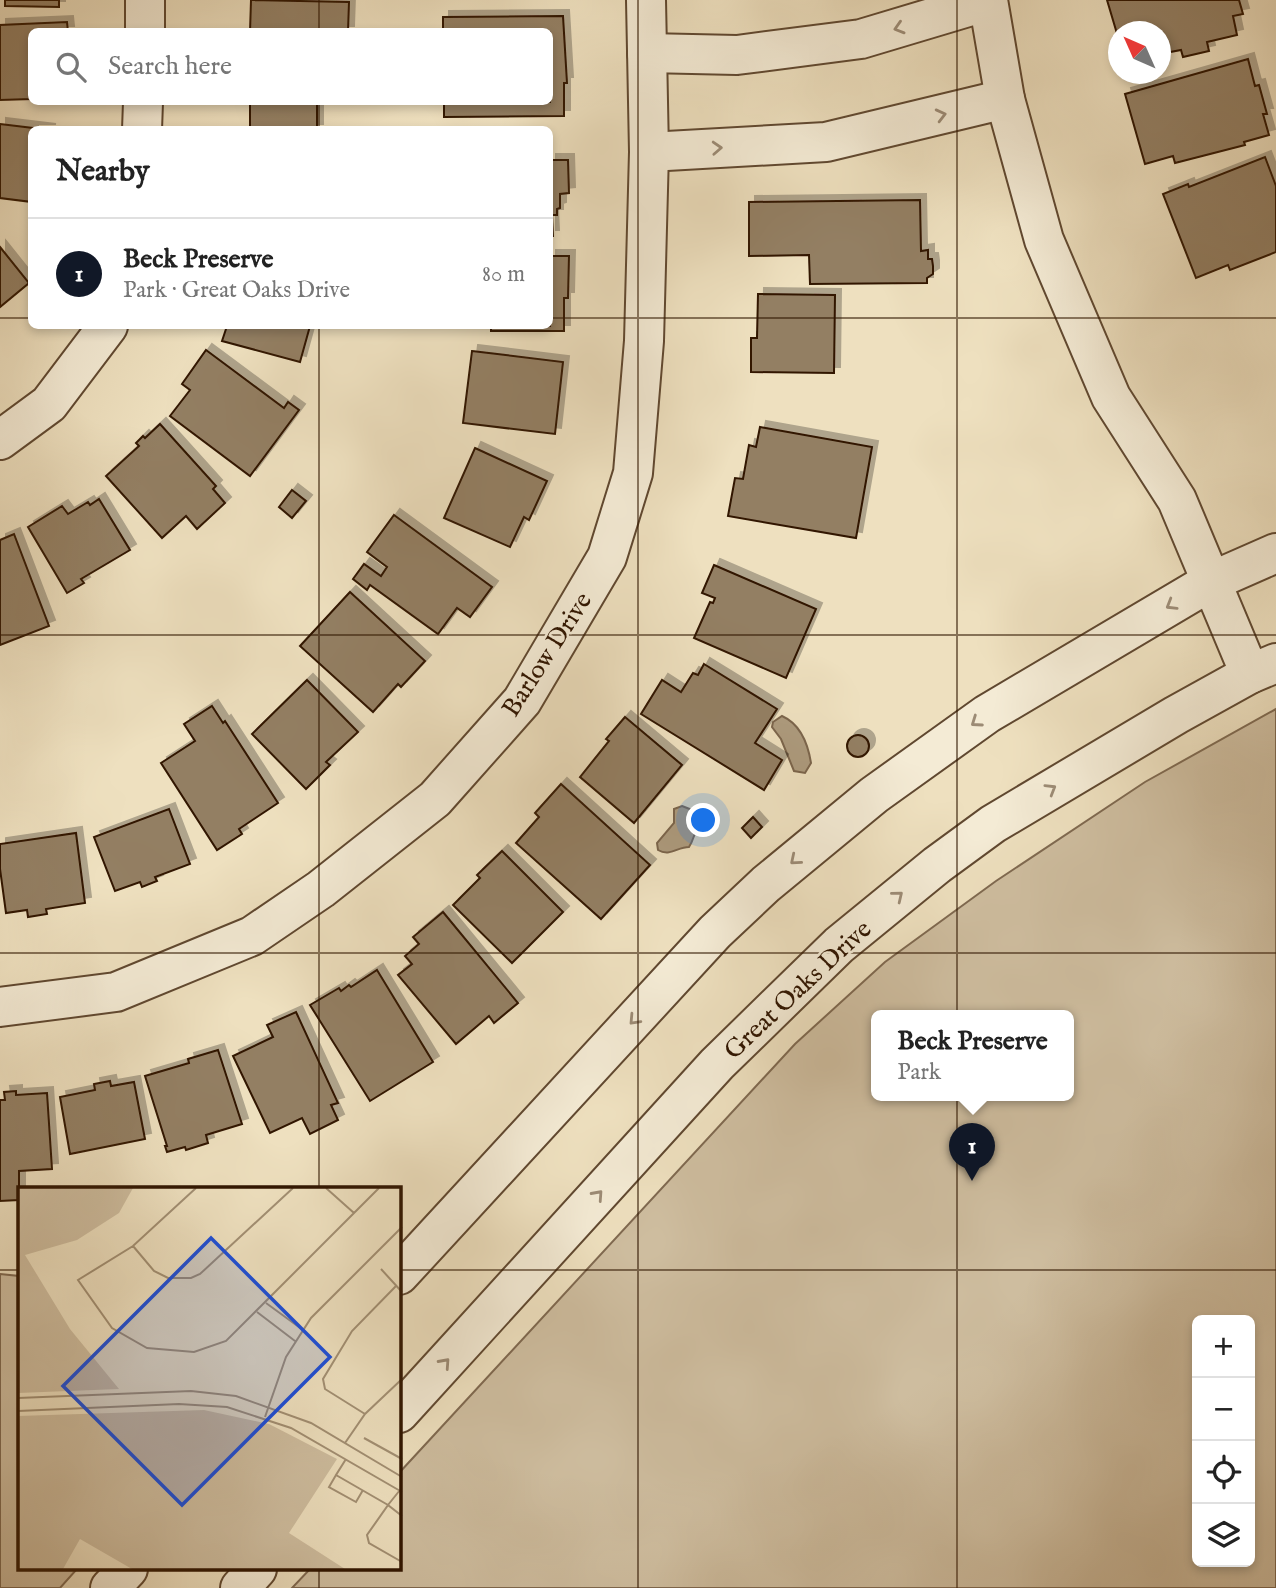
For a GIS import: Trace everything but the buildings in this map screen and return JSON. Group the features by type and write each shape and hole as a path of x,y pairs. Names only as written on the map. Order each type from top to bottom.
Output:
{"street":[{"path":"145,0 145,28"},
{"name":"Barlow Drive","path":"0,1007 116,992 252,936 321,889 435,799 522,701 607,557 633,473 644,341 649,152 646,0"},
{"path":"647,53 737,55 861,39 988,1 1005,99 1044,240 1111,397 1177,500 1210,582 1263,669"},
{"path":"649,152 826,142 1005,99"},
{"path":"142,126 143,105"},
{"path":"0,440 49,404 106,329"},
{"path":"401,1273 716,932 766,884 874,795 987,714 1210,582 1276,554"},
{"name":"Great Oaks Drive","path":"401,1411 717,1064 839,945 937,865 993,824 1176,715 1263,669"},
{"path":"110,1588 127,1570"},
{"path":"240,1588 256,1570"}],"shaded area":[{"path":"1276,709 1276,1588 292,1588 309,1570 401,1570 401,1471 795,1044 885,962 996,881 1145,782"},
{"path":"782,716 798,729 808,749 811,763 805,773 794,771 781,739 772,727 773,722"},
{"path":"682,806 700,813 702,822 689,847 662,852 658,850 657,843 674,823 674,809"},
{"path":"0,1274 18,1276 18,1570 76,1570 60,1588 0,1588"}],"place":[{"name":"Beck Preserve","path":"972,1181"}]}
